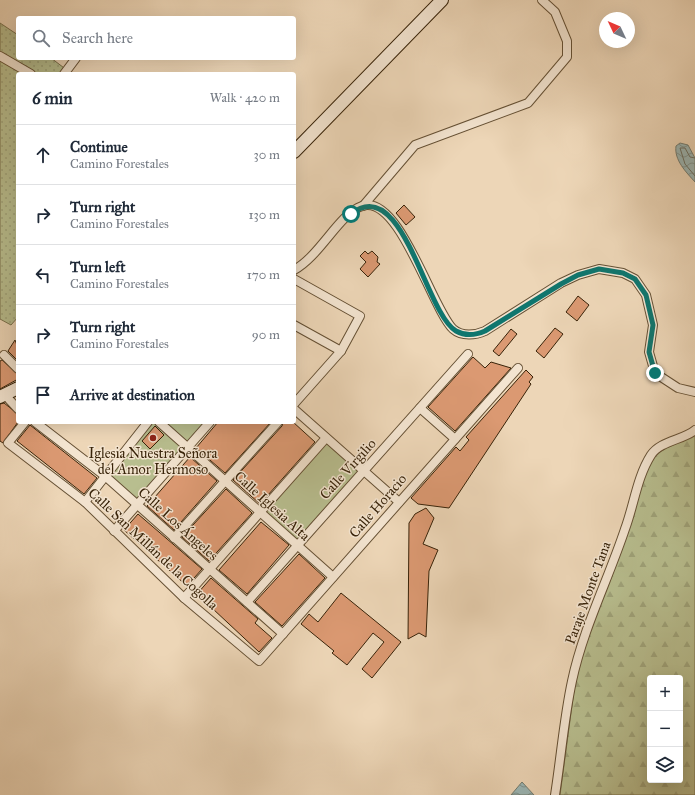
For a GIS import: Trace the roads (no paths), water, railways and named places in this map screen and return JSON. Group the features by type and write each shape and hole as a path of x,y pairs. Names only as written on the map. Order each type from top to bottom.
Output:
{"main road":[{"path":"296,150 442,0"},
{"path":"2,396 16,389"}],"street":[{"path":"296,268 316,252 351,214 363,206 415,145 528,103 567,57 567,41 555,12 542,0"},
{"path":"0,56 28,72"},
{"path":"66,72 74,60"},
{"path":"363,206 376,206 398,228 408,242 442,314 454,330 461,333 477,334 485,331 578,275 599,269 623,273 635,279 646,295 653,325 649,352 655,373 678,388 694,390"},
{"path":"296,279 360,316 341,351 296,402"},
{"path":"296,327 341,351"},
{"name":"Calle Virgilio","path":"247,602 468,354"},
{"path":"4,355 16,367"},
{"name":"Calle Horacio","path":"259,661 518,368"},
{"path":"2,396 16,406"},
{"path":"420,408 455,439"},
{"path":"296,411 399,502"},
{"name":"Calle San Millán de la Cogolla","path":"23,424 8,443 85,502 184,598 259,661"},
{"name":"Calle Los Ángeles","path":"38,424 105,476 283,634"},
{"path":"85,502 146,424"},
{"name":"Calle Iglesia Alta","path":"160,424 333,577"},
{"path":"114,531 208,424"},
{"path":"174,538 276,424"},
{"name":"Paraje Monte Tana","path":"554,795 572,680 590,620 626,528 638,484 652,454 668,442 685,436 695,430"},
{"path":"184,598 326,438"}],"water":[{"path":"680,143 688,145 695,158 695,182 681,166 677,156 676,146"},
{"path":"522,782 534,795 511,795"}],"place":[{"name":"Iglesia Nuestra Señora del Amor Hermoso","path":"153,438"}]}
